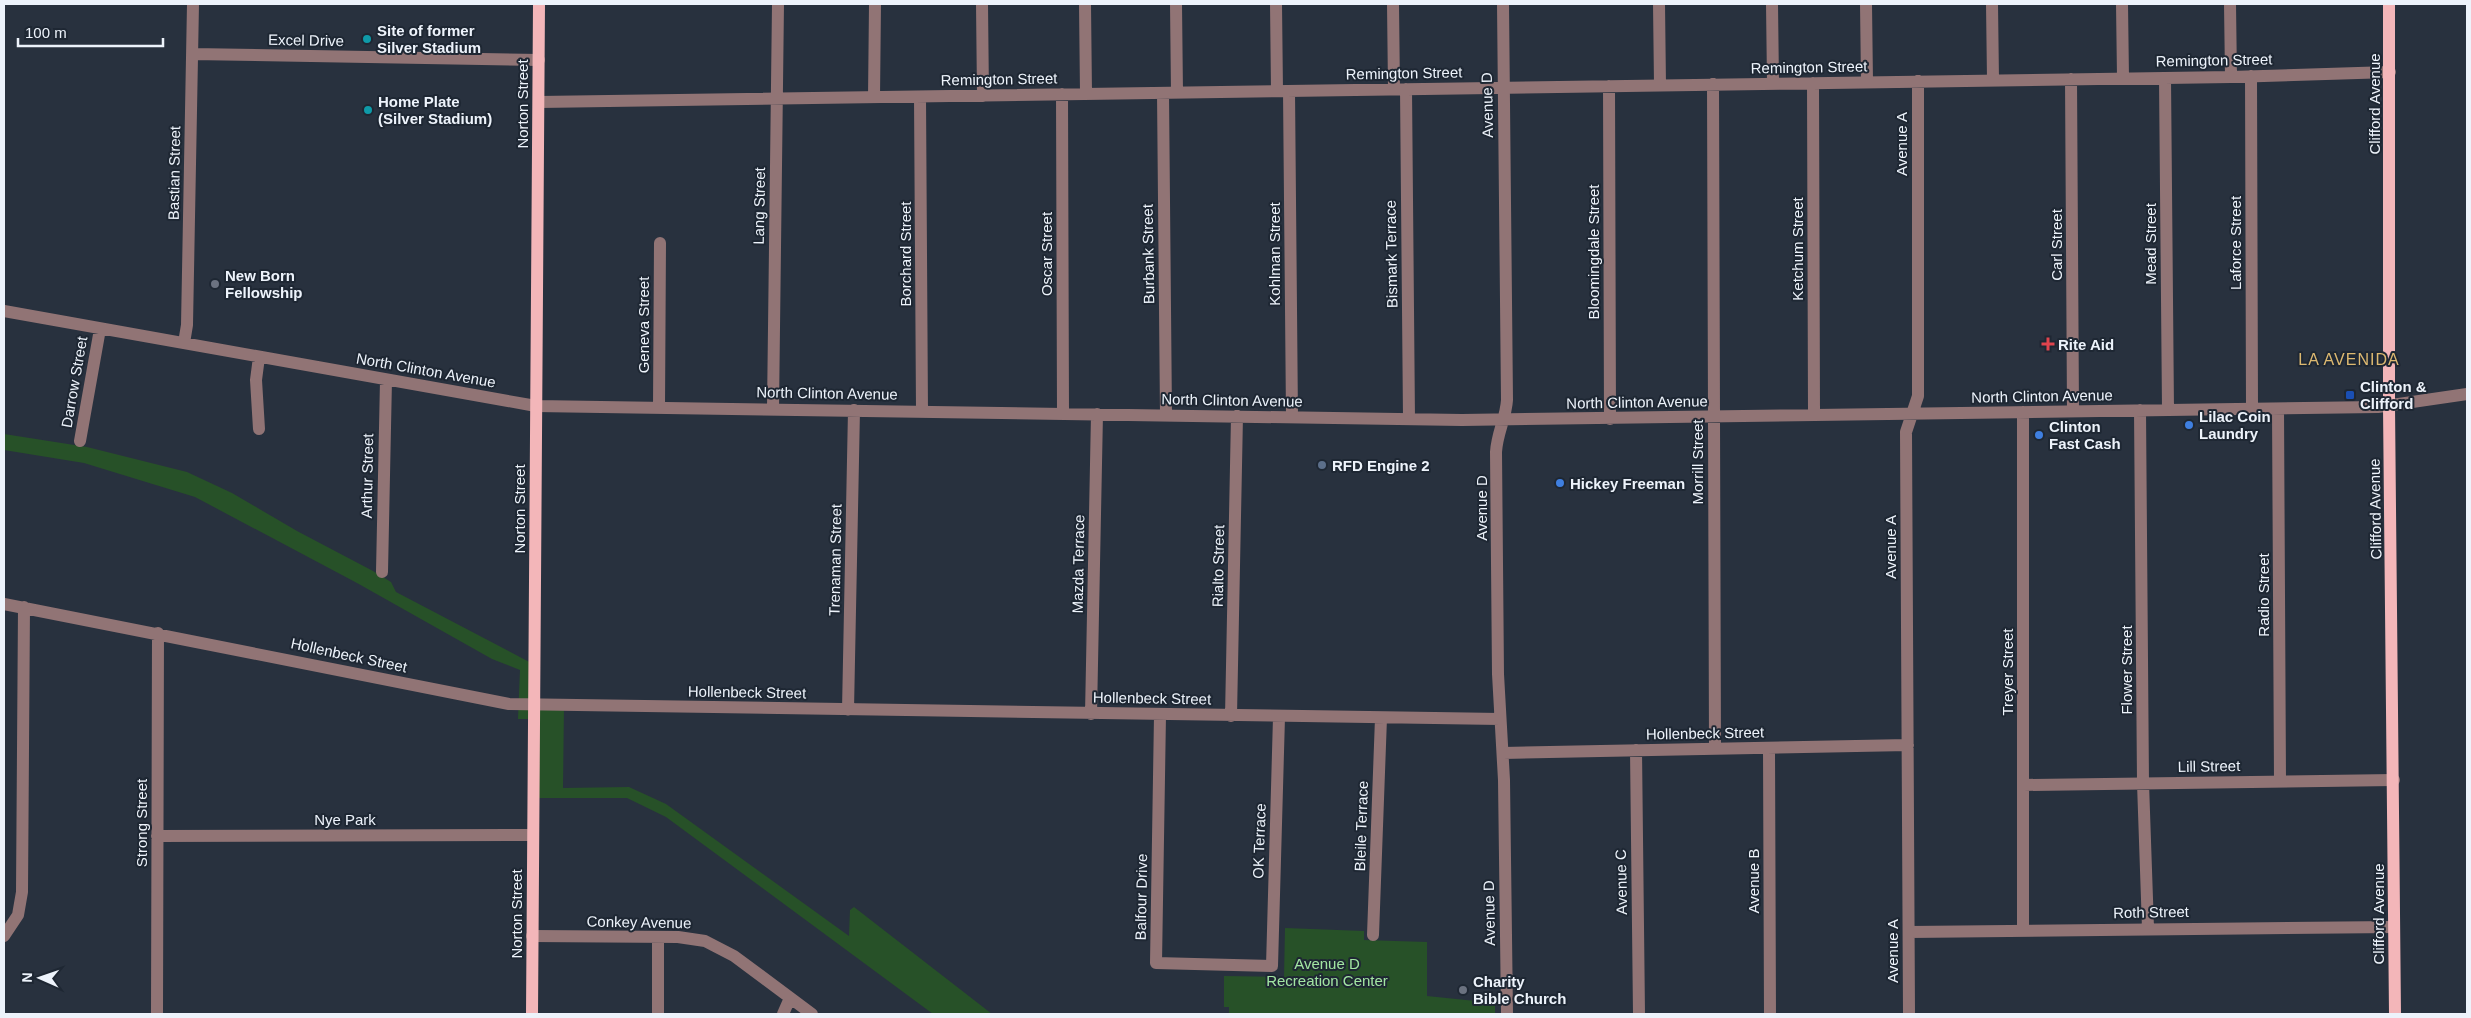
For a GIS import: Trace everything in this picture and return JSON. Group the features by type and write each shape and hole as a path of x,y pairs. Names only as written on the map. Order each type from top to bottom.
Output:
{"main road":[{"name":"Norton Street","path":"532,1014 539,4"},
{"name":"Clifford Avenue","path":"2389,4 2389,407 2395,1014"}],"street":[{"name":"Bastian Street","path":"184,343 187,325 193,4"},
{"name":"Lang Street","path":"773,409 778,4"},
{"path":"874,97 875,4"},
{"path":"982,4 983,96"},
{"path":"1085,4 1086,94"},
{"path":"1176,4 1178,93"},
{"name":"Kohlman Street","path":"1276,4 1283,91 1292,417"},
{"name":"Bismark Terrace","path":"1393,4 1400,89 1409,419"},
{"name":"Avenue D","path":"1502,4 1507,400 1497,438 1496,452 1498,674 1503,754 1507,1014"},
{"path":"1659,4 1660,85"},
{"path":"1772,4 1773,84"},
{"path":"1866,4 1867,82"},
{"path":"1992,4 1993,80"},
{"path":"2122,4 2123,78"},
{"path":"2230,4 2230,76"},
{"name":"Excel Drive","path":"192,54 539,60"},
{"name":"Remington Street","path":"538,102 2165,78 2390,72"},
{"name":"Laforce Street","path":"2251,76 2252,409"},
{"name":"Mead Street","path":"2165,78 2168,410"},
{"name":"Carl Street","path":"2071,79 2073,411"},
{"name":"Avenue A","path":"1909,1014 1906,432 1918,396 1918,81"},
{"name":"Ketchum Street","path":"1813,83 1814,415"},
{"name":"Morrill Street","path":"1713,84 1715,749"},
{"name":"Bloomingdale Street","path":"1609,86 1610,419"},
{"name":"Burbank Street","path":"1163,93 1166,415"},
{"name":"Oscar Street","path":"1062,94 1063,414"},
{"name":"Borchard Street","path":"920,96 922,411"},
{"name":"Geneva Street","path":"659,407 660,244"},
{"name":"North Clinton Avenue","path":"4,311 536,406 1503,420 2389,407 2467,394"},
{"name":"Darrow Street","path":"80,441 100,329"},
{"path":"259,357 256,380 259,429"},
{"name":"Arthur Street","path":"382,572 386,380"},
{"name":"Radio Street","path":"2278,409 2280,781"},
{"name":"Trenaman Street","path":"848,710 854,410"},
{"name":"Flower Street","path":"2140,410 2143,783 2148,928"},
{"name":"Treyer Street","path":"2022,412 2023,931"},
{"name":"Mazda Terrace","path":"1091,714 1097,414"},
{"name":"Rialto Street","path":"1231,716 1237,416"},
{"name":"Hollenbeck Street","path":"4,604 158,633 500,703 1091,714 1500,719"},
{"path":"4,936 18,915 22,892 24,607"},
{"name":"Strong Street","path":"157,1014 158,633"},
{"name":"Balfour Drive","path":"1160,715 1156,963 1272,966"},
{"name":"OK Terrace","path":"1272,966 1279,717"},
{"name":"Bleile Terrace","path":"1373,935 1381,718"},
{"name":"Hollenbeck Street","path":"1503,754 1908,745"},
{"name":"Avenue B","path":"1768,748 1770,1014"},
{"name":"Avenue C","path":"1636,750 1639,1014"},
{"name":"Lill Street","path":"2024,785 2394,780"},
{"name":"Nye Park","path":"157,836 532,835"},
{"name":"Roth Street","path":"1908,932 2148,928 2394,927"},
{"name":"Conkey Avenue","path":"532,936 688,938 713,944 734,956 812,1014"},
{"path":"658,937 658,1014"},
{"path":"783,1014 790,998"}],"green space":[{"path":"4,434 87,447 187,472 232,493 297,531 373,571 391,582 396,592 535,665 534,705 564,706 563,788 629,787 666,804 849,936 850,910 854,907 992,1014 933,1014 666,817 627,798 533,798 533,719 518,719 520,670 492,659 357,583 195,497 84,463 4,450"},
{"name":"Avenue D Recreation Center","path":"1285,928 1364,931 1364,940 1427,942 1427,996 1495,1003 1495,1014 1229,1014 1229,1007 1224,1007 1224,976 1284,977"}],"place":[{"name":"Site of former Silver Stadium","path":"367,39"},
{"name":"Home Plate (Silver Stadium)","path":"368,110"},
{"name":"New Born Fellowship","path":"215,284"},
{"name":"Rite Aid","path":"2048,344"},
{"name":"Clinton & Clifford","path":"2350,395"},
{"name":"Lilac Coin Laundry","path":"2189,425"},
{"name":"Clinton Fast Cash","path":"2039,435"},
{"name":"RFD Engine 2","path":"1322,465"},
{"name":"Hickey Freeman","path":"1560,483"},
{"name":"Charity Bible Church","path":"1463,990"}],"district":[{"name":"LA AVENIDA","path":"2349,359"}]}
